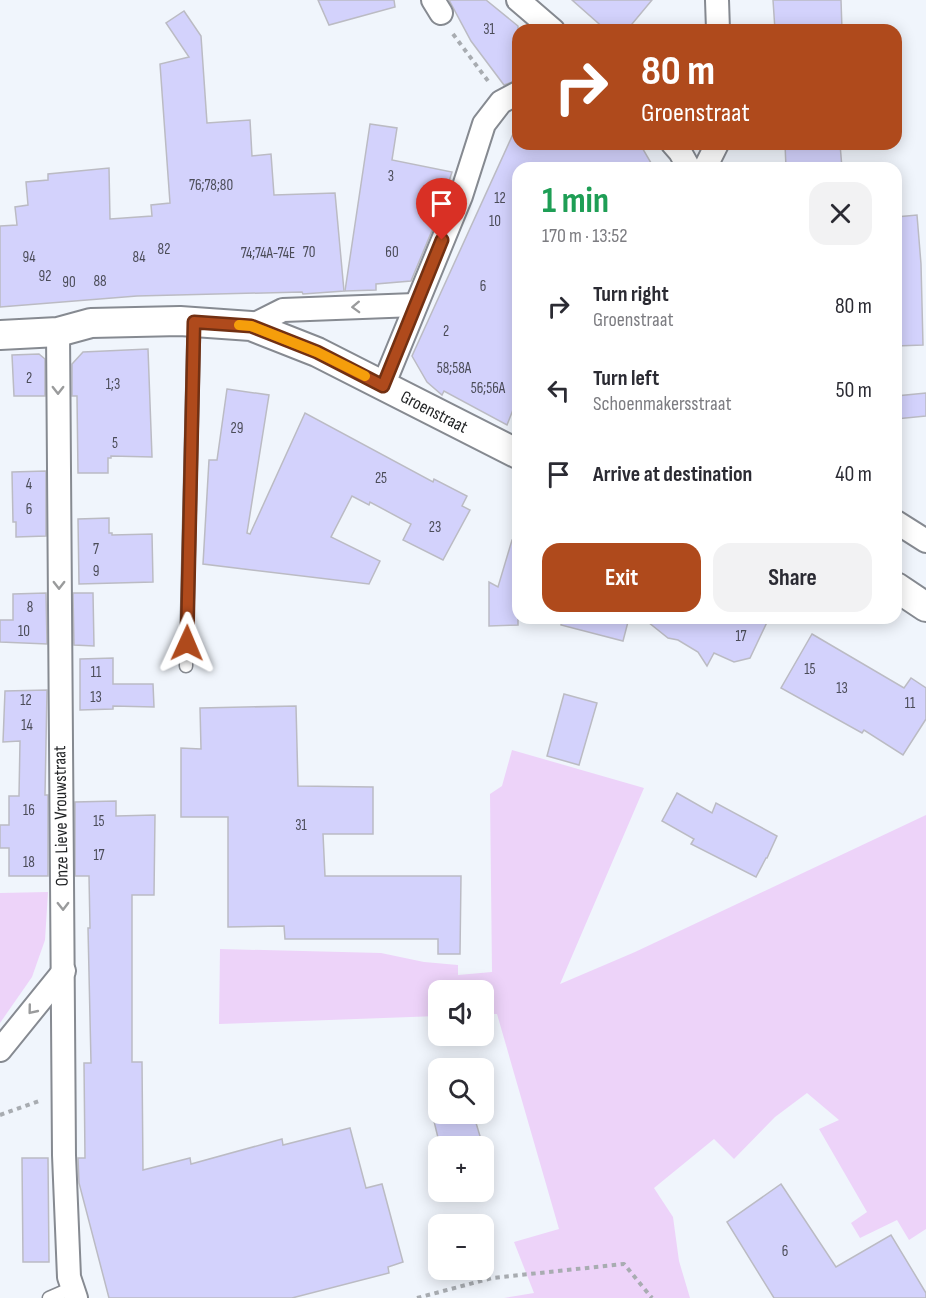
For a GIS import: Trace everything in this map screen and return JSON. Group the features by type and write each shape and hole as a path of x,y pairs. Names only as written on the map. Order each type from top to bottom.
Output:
{"street":[{"path":"518,0 546,24"},
{"path":"717,0 718,24"},
{"path":"383,386 461,196 484,124 509,98"},
{"path":"251,326 283,310 415,305"},
{"name":"Groenstraat","path":"0,335 58,332 91,323 194,322 251,326 317,352 512,451"},
{"name":"Onze Lieve Vrouwstraat","path":"58,332 64,1092 69,1277 74,1293"},
{"path":"902,526 926,541"},
{"path":"902,591 926,607"},
{"path":"0,1050 63,970"}],"lane":[{"path":"186,666 194,322"},
{"path":"49,1298 74,1293"}],"path":[{"path":"437,7 462,47 490,84 509,98"},
{"path":"0,1116 64,1092"},
{"path":"417,1298 492,1278 624,1264 652,1298"}],"shaded area":[{"path":"512,750 644,788 560,984 635,952 926,815 926,1229 909,1240 897,1220 860,1238 851,1223 867,1212 819,1129 839,1120 807,1093 775,1117 734,1159 714,1139 654,1188 673,1217 679,1261 690,1298 504,1298 534,1293 514,1242 559,1229 497,1014 494,1014 494,980 428,980 428,1016 219,1024 220,949 381,953 424,962 458,965 458,975 492,972 490,794 502,786"},
{"path":"48,892 45,940 32,977 0,1023 0,893"}],"building":[{"path":"318,0 394,0 395,7 329,25"},
{"path":"449,0 486,0 516,24 512,24 512,82 504,85 471,41"},
{"path":"572,0 652,0 632,24 599,24"},
{"path":"773,0 841,0 842,24 775,24"},
{"path":"184,11 201,36 207,123 250,120 252,156 271,154 274,195 335,193 344,291 303,294 302,292 137,296 0,307 0,226 17,225 15,207 28,205 26,182 48,180 48,174 109,168 110,219 152,216 151,205 170,203 160,64 189,57 166,23"},
{"path":"370,124 397,128 392,160 452,172 436,221 411,281 376,284 376,290 345,291"},
{"path":"512,136 512,150 644,150 650,162 512,162 512,412 507,425 444,391 442,395 427,382 412,356"},
{"path":"785,150 840,150 842,162 786,162"},
{"path":"917,215 923,345 902,346 902,216"},
{"path":"148,349 152,457 111,456 108,458 108,473 78,473 77,396 72,396 72,364 83,352"},
{"path":"39,354 45,359 45,396 14,396 12,355"},
{"path":"227,389 269,395 247,533 250,534 305,413 433,482 434,479 467,496 462,506 470,510 443,560 403,540 411,524 370,502 369,505 352,496 331,537 380,561 369,584 203,564 209,460 217,460"},
{"path":"926,393 926,416 902,418 902,395"},
{"path":"46,471 46,536 16,537 16,522 13,522 12,472"},
{"path":"109,518 109,533 112,535 152,534 153,582 79,584 78,519"},
{"path":"512,540 512,624 518,625 489,626 489,582 498,587"},
{"path":"46,593 47,644 0,642 0,620 13,620 13,594"},
{"path":"73,593 93,593 94,646 74,645"},
{"path":"561,624 627,624 623,641"},
{"path":"650,624 766,624 750,658 734,662 714,653 707,666 698,652 678,640 668,638"},
{"path":"812,634 904,688 911,678 926,688 926,719 903,755 864,730 862,733 781,688"},
{"path":"113,658 113,684 153,684 154,707 113,706 113,709 80,710 80,659"},
{"path":"47,690 45,795 48,795 48,876 9,876 9,848 0,848 0,825 9,825 9,796 19,796 20,741 3,742 5,691"},
{"path":"564,694 597,703 579,765 547,756"},
{"path":"296,706 298,786 373,787 373,834 323,834 325,876 461,876 460,954 438,954 438,939 285,939 284,926 228,927 228,817 181,817 181,748 201,749 200,708"},
{"path":"677,793 712,813 716,803 777,836 756,877 691,844 694,839 662,821"},
{"path":"116,801 116,816 155,815 154,895 132,895 132,1062 142,1062 143,1170 190,1158 191,1164 282,1139 283,1145 350,1128 366,1188 382,1184 403,1262 388,1267 389,1273 292,1298 109,1298 79,1183 78,1158 85,1158 84,1063 91,1063 88,928 90,928 89,876 75,876 75,802"},
{"path":"435,1124 476,1124 480,1136 438,1136"},
{"path":"22,1158 48,1158 49,1262 23,1262"},
{"path":"781,1184 836,1267 891,1235 926,1293 926,1298 774,1298 727,1222"}],"slow traffic":[{"path":"239,325 251,326 317,352 365,376"}],"route":[{"path":"187,643 194,322 251,326 317,352 383,386 442,240"}]}
